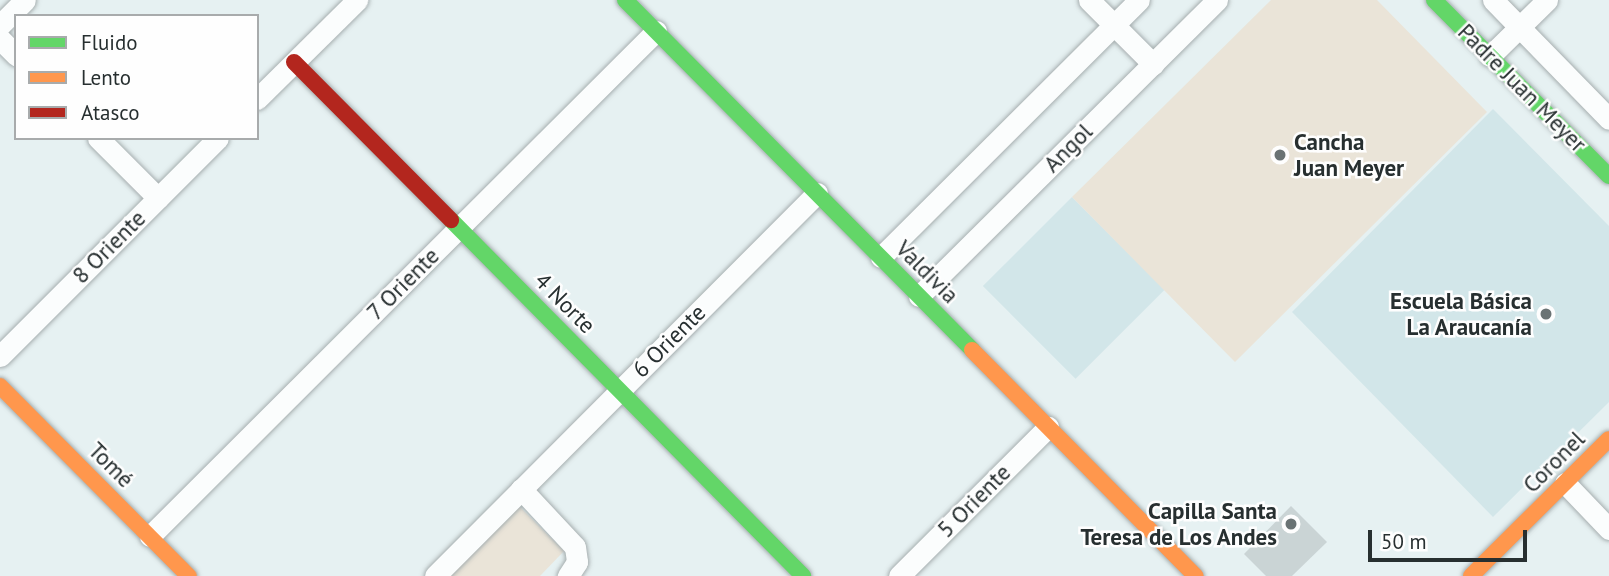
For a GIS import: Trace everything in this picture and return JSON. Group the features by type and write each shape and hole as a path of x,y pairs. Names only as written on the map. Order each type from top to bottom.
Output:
{"street":[{"path":"0,25 25,0"},
{"path":"259,97 357,0"},
{"name":"Valdivia","path":"625,0 1196,576"},
{"path":"1089,0 1153,64"},
{"path":"881,257 1139,0"},
{"name":"Angol","path":"919,296 1217,0"},
{"name":"Padre Juan Meyer","path":"1434,0 1609,176"},
{"name":"Padre Juan Meyer","path":"1493,0 1609,119"},
{"path":"1490,56 1547,0"},
{"name":"7 Oriente","path":"150,536 656,31"},
{"path":"0,39 14,53"},
{"name":"4 Norte","path":"294,62 803,576"},
{"path":"100,140 158,198"},
{"name":"8 Oriente","path":"0,356 216,140"},
{"name":"6 Oriente","path":"435,576 817,193"},
{"name":"Tomé","path":"0,386 189,576"},
{"name":"5 Oriente","path":"899,576 1048,426"},
{"name":"Coronel","path":"1471,576 1609,439"},
{"path":"1565,483 1609,529"},
{"path":"521,489 575,547 578,562 568,576"}],"shaded area":[{"name":"Cancha Juan Meyer","path":"1271,0 1377,0 1487,112 1235,362 1072,197"},
{"path":"1493,109 1609,226 1609,402 1493,517 1292,312"},
{"path":"1072,197 1165,290 1076,379 983,286"},
{"path":"519,506 564,551 540,576 449,576"}],"building":[{"name":"Capilla Santa Teresa de Los Andes","path":"1291,506 1327,542 1292,576 1266,576 1244,554"}],"traffic: fast":[{"path":"625,0 972,350"},
{"path":"1434,0 1609,176"},
{"path":"451,220 803,576"}],"traffic: slow":[{"path":"972,350 1196,576"},
{"path":"0,386 189,576"},
{"path":"1471,576 1609,439"}],"traffic: jam":[{"path":"294,62 451,220"}],"place":[{"name":"Cancha Juan Meyer","path":"1280,155"},
{"name":"Escuela Básica La Araucanía","path":"1546,314"},
{"name":"Capilla Santa Teresa de Los Andes","path":"1291,524"}]}
